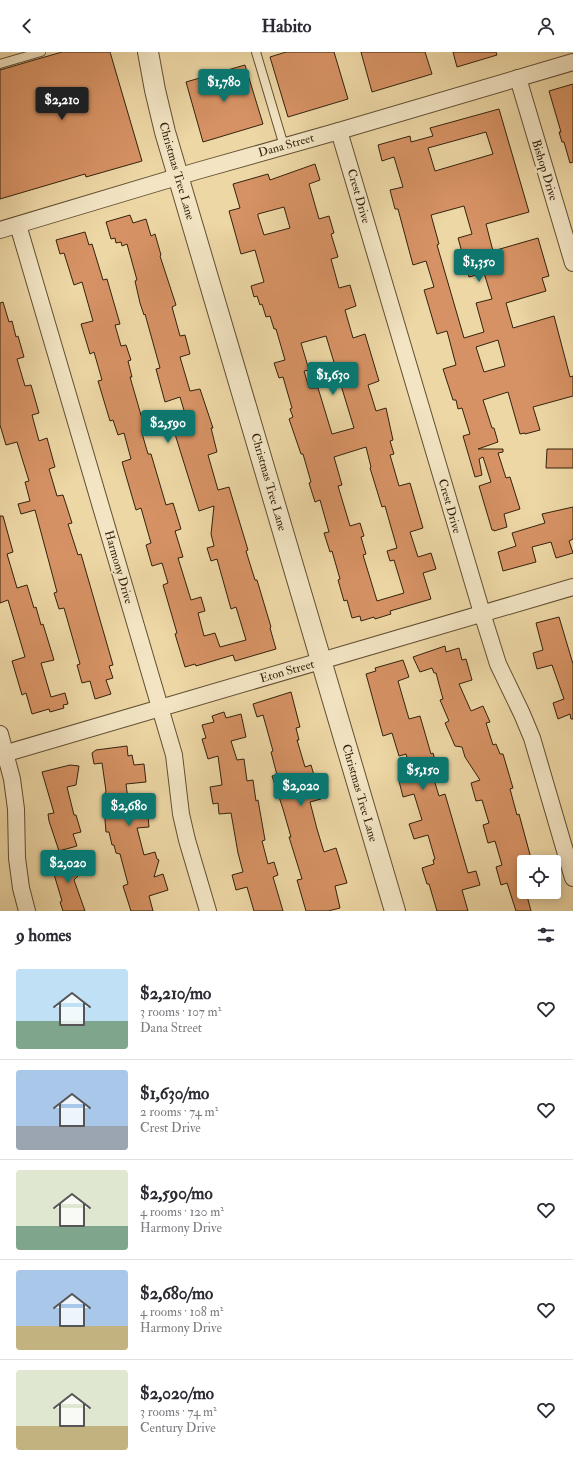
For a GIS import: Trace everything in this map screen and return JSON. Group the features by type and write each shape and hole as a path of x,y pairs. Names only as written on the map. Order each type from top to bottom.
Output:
{"street":[{"name":"Christmas Tree Lane","path":"148,52 155,90 164,125 395,911"},
{"name":"Dana Street","path":"0,230 18,226 179,177 573,62"},
{"name":"Bishop Drive","path":"518,78 573,263"},
{"name":"Crest Drive","path":"339,131 482,614 498,664 532,738 573,878"},
{"name":"Harmony Drive","path":"18,226 161,708 174,755 181,814 187,840 208,911"},
{"name":"Eton Street","path":"3,755 573,587"},
{"path":"0,734 3,755 12,779 16,809 17,858 20,888 27,911"}],"lane":[{"path":"0,64 41,52"},
{"path":"256,52 284,146"}],"building":[{"path":"62,52 110,52 142,161 86,177 85,174 0,199 0,70"},
{"path":"286,52 334,52 348,99 288,117 270,57"},
{"path":"361,52 425,52 432,74 372,92"},
{"path":"453,52 496,52 497,55 457,67"},
{"path":"245,65 263,124 203,142 186,82"},
{"path":"573,84 573,162 570,163 564,142 562,142 559,132 561,132 549,91"},
{"path":"499,109 529,212 486,224 493,251 538,238 549,276 542,278 546,291 506,303 513,328 554,316 570,377 573,376 573,396 533,407 540,430 525,434 520,434 508,392 483,400 498,442 478,449 503,449 503,452 498,453 506,478 510,477 520,509 504,514 507,527 494,531 492,530 479,486 491,482 483,457 479,459 482,475 475,477 463,436 470,434 462,408 458,409 456,400 453,400 443,369 456,365 447,331 437,334 424,290 434,287 426,261 413,265 398,209 395,209 390,190 403,187 394,157 382,161 378,145 410,136 411,142 433,136 430,128","holes":["486,132 493,154 435,171 428,148","464,206 472,234 458,238 469,277 484,273 492,299 476,303 484,332 464,338 437,245 439,244 431,215","498,340 505,366 484,372 476,347"]},
{"path":"315,164 320,180 309,184 319,219 329,216 334,233 331,234 338,257 331,259 339,288 350,285 356,306 345,310 353,338 365,334 379,381 368,385 376,411 386,408 393,440 390,441 394,454 390,455 399,486 410,483 423,528 410,532 418,557 431,553 436,569 423,573 431,599 390,611 391,614 375,619 374,617 361,621 360,616 352,618 347,600 344,601 338,580 340,579 332,551 330,552 324,533 329,532 320,500 315,502 309,483 311,482 303,454 301,454 289,419 293,417 290,409 292,408 283,377 279,378 274,363 285,360 276,329 274,329 270,316 266,317 262,304 260,305 257,296 254,297 251,286 264,282 255,250 241,254 229,211 240,208 233,184 268,174 270,180","holes":["284,207 290,228 264,235 258,214","326,336 354,428 332,434 318,388 309,388 304,371 309,370 301,343","366,447 370,468 382,507 385,506 397,548 387,551 390,561 394,560 404,593 377,601 363,555 366,554 361,537 364,536 360,523 350,526 338,486 342,485 334,457"]},
{"path":"130,215 133,223 146,219 151,236 155,234 160,256 176,305 172,307 180,336 185,335 190,354 180,357 190,391 200,389 213,428 211,428 217,452 208,455 218,490 229,487 248,550 246,551 255,580 257,580 271,627 276,649 235,661 233,655 196,666 195,664 185,667 163,585 168,583 162,563 152,566 146,545 151,543 141,508 136,510 122,462 131,459 124,433 118,435 113,420 110,421 98,381 102,380 94,352 90,354 81,324 93,321 82,282 74,285 64,253 60,254 56,240 85,232 89,245 92,244 103,280 107,279 120,324 115,325 121,346 126,345 131,360 128,361 132,377 130,377 145,429 141,430 148,454 151,454 166,505 173,503 181,529 175,531 183,557 178,558 191,600 201,597 205,611 198,613 204,636 215,633 220,647 246,640 236,607 231,609 217,559 211,561 207,548 214,546 211,534 214,506 199,511 174,431 189,427 180,397 165,402 156,369 160,368 145,314 144,315 140,303 135,281 137,280 127,244 122,246 121,242 116,243 115,238 111,239 106,222"},
{"path":"3,302 9,322 12,321 16,337 18,336 24,357 17,359 25,386 31,385 39,413 32,415 39,441 47,438 55,467 49,469 57,496 63,495 72,523 68,524 78,555 81,554 113,665 109,666 113,678 106,680 111,694 95,699 90,681 82,683 77,665 80,664 64,608 59,609 54,593 57,592 35,510 21,514 18,504 30,501 25,482 29,481 17,442 6,445 0,425 0,303"},
{"path":"547,449 573,449 573,468 546,468"},
{"path":"573,507 573,539 569,541 573,553 556,558 551,542 532,547 536,562 503,571 498,552 516,546 512,533 545,523 542,514"},
{"path":"0,516 3,516 13,552 7,554 17,588 27,585 34,608 36,607 41,625 43,624 54,660 41,663 51,697 65,693 68,704 63,705 64,708 50,712 49,709 32,714 26,693 22,695 12,661 25,657 8,600 0,603"},
{"path":"559,617 573,664 573,719 571,719 570,714 558,719 553,703 564,699 552,665 537,669 533,653 543,650 536,623"},
{"path":"445,646 446,652 459,648 462,660 466,659 472,680 459,684 471,711 483,706 490,722 486,723 493,745 496,744 500,754 503,754 513,788 510,789 517,815 519,814 530,855 517,855 517,899 528,899 531,911 516,911 507,883 501,885 496,867 502,865 495,841 488,843 483,825 489,823 482,800 476,801 471,783 480,780 465,757 462,747 455,746 445,723 449,721 440,700 443,699 436,673 434,673 432,668 420,672 413,657"},
{"path":"403,660 409,677 398,681 409,719 420,716 431,754 433,753 438,771 432,773 439,796 445,794 468,873 476,871 480,885 462,890 468,911 437,911 429,884 427,884 422,868 434,864 433,860 435,859 428,835 414,839 409,824 422,820 414,794 403,797 399,781 410,778 409,774 412,774 406,754 399,756 392,733 383,736 366,674 376,671 375,668"},
{"path":"291,692 300,727 296,728 299,740 297,740 305,767 311,765 321,799 310,802 317,829 324,852 336,848 347,883 335,886 340,908 328,911 306,911 297,880 302,879 289,837 291,837 283,809 272,776 277,775 271,752 273,751 263,715 257,717 253,704"},
{"path":"224,712 226,718 241,714 246,737 231,741 237,760 244,759 247,781 253,780 265,840 262,841 268,864 274,862 278,875 273,877 283,911 254,911 247,887 236,890 232,875 243,872 231,813 219,814 218,803 213,804 210,787 222,785 218,756 208,759 202,739 206,738 202,725 214,722 212,716"},
{"path":"127,746 128,756 132,755 134,765 144,764 146,782 126,784 129,807 147,805 149,827 137,828 144,855 155,852 157,859 159,860 154,877 163,874 168,890 149,896 153,911 131,911 123,886 128,884 120,854 116,853 114,845 112,845 109,832 106,832 106,791 102,763 94,764 92,753 96,750"},
{"path":"70,765 79,766 76,785 67,787 74,815 76,815 81,832 73,834 77,846 59,851 49,821 48,814 54,813 42,772"},
{"path":"61,858 77,864 79,867 81,873 74,880 85,911 63,911 60,902 62,901 50,861"}]}
